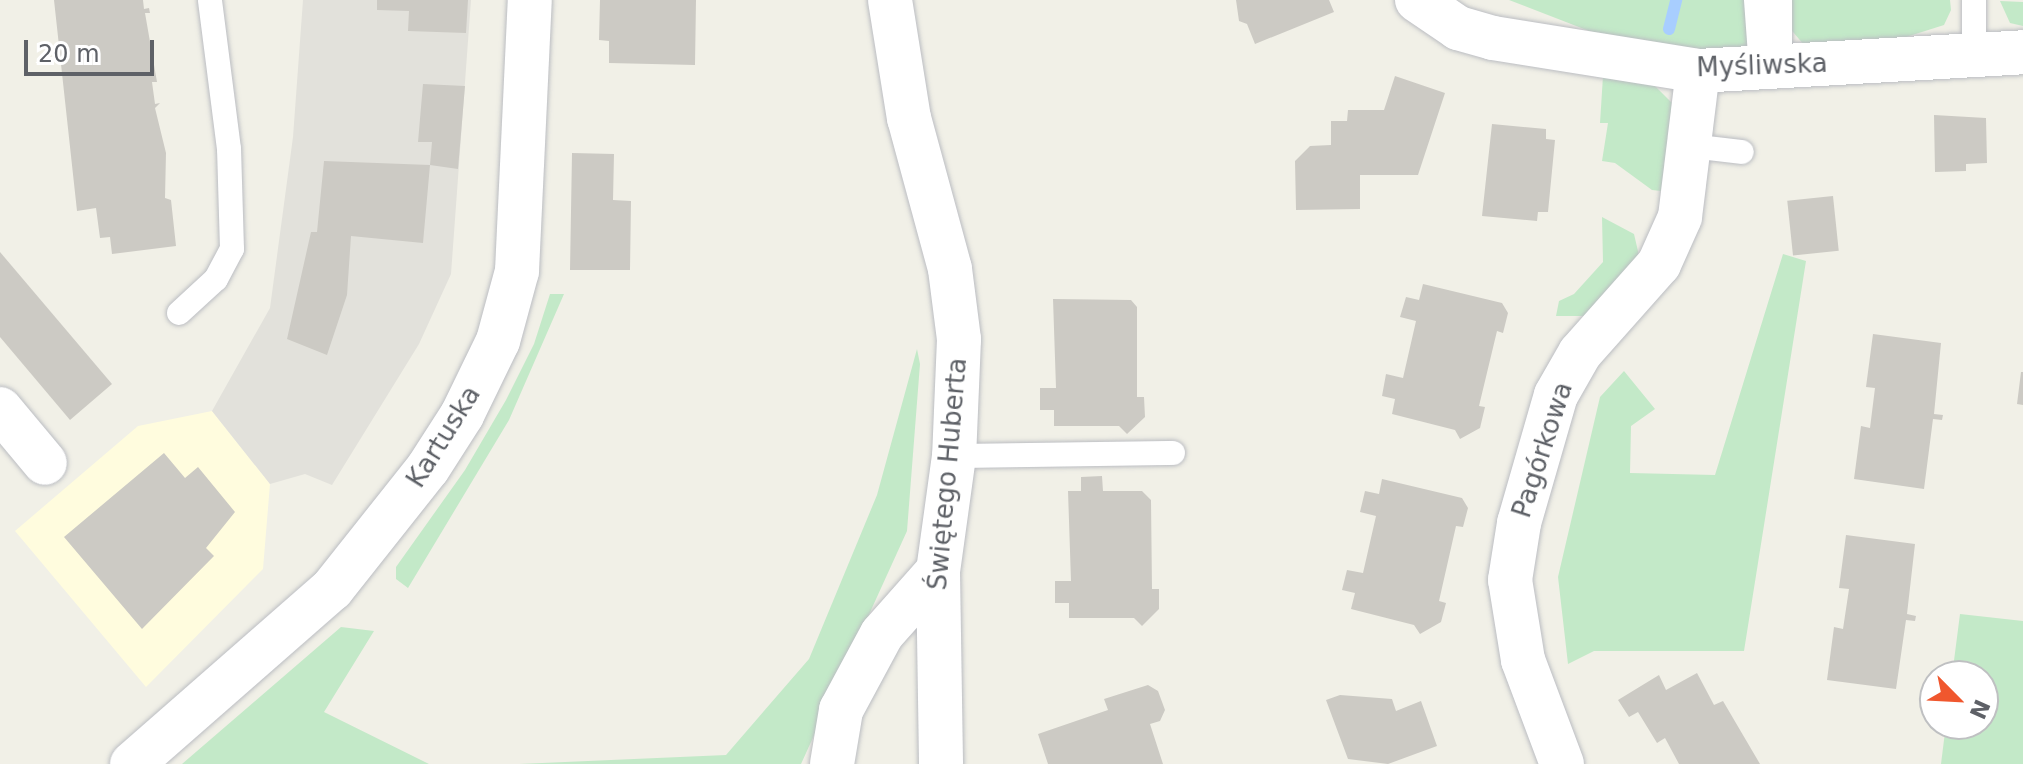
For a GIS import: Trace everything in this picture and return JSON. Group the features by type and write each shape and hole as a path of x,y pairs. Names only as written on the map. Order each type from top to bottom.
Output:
{"street":[{"name":"Kartuska","path":"132,764 324,598 373,541 462,415 498,341 517,271 530,0"},
{"name":"Świętego Huberta","path":"890,0 909,118 950,269 959,339 954,456 938,571 941,764"},
{"name":"Myśliwska","path":"1417,0 1458,28 1493,38 1698,71 2023,52"},
{"name":"Pagórkowa","path":"1562,764 1523,660 1510,580 1519,523 1556,395 1580,353 1659,264 1680,217 1698,71"},
{"path":"0,409 45,463"},
{"path":"832,764 841,710 882,634 938,571"}],"lane":[{"path":"179,313 216,279 232,249 230,163 210,0"},
{"path":"1756,0 1770,68"},
{"path":"1770,68 1780,0"},
{"path":"1974,0 1974,53"},
{"path":"1691,146 1742,152"},
{"path":"954,456 1173,453"}],"shaded area":[{"path":"303,0 471,0 451,274 419,344 332,485 305,474 270,484 212,411 270,308 293,137"},
{"path":"212,411 270,484 263,569 146,687 15,531 138,426"}],"green space":[{"path":"1509,0 1747,0 1748,50 1701,52 1602,36"},
{"path":"1791,0 1950,0 1951,10 1944,25 1903,38 1804,45 1788,26"},
{"path":"2000,1 2023,2 2023,26 2010,23"},
{"path":"1603,76 1654,85 1674,105 1670,192 1652,190 1615,163 1602,161 1608,123 1600,123"},
{"path":"1602,217 1634,234 1641,264 1586,316 1556,316 1559,301 1574,294 1603,262"},
{"path":"1783,254 1806,261 1744,651 1594,651 1568,664 1558,577 1600,397 1624,371 1655,409 1631,426 1630,473 1715,475"},
{"path":"550,294 564,294 509,420 408,588 396,579 396,567 465,470 506,400 534,344"},
{"path":"917,349 920,364 907,531 801,764 519,764 726,755 809,659 877,495"},
{"path":"1960,614 2023,621 2023,764 1941,764 1944,740 1999,740 1999,660 1954,660"},
{"path":"341,627 374,631 324,712 429,764 182,764"}],"building":[{"path":"54,0 143,0 144,9 149,8 150,13 145,13 157,82 152,82 155,104 160,103 155,108 166,153 165,198 171,200 176,246 112,254 110,237 100,238 96,208 77,211"},
{"path":"377,0 468,0 466,33 408,31 409,11 377,10"},
{"path":"600,0 696,0 695,65 609,63 609,41 599,40"},
{"path":"1236,0 1329,0 1334,12 1255,44 1247,24 1239,21"},
{"path":"1395,76 1445,93 1418,175 1360,175 1360,209 1296,210 1295,161 1310,146 1331,145 1331,121 1347,121 1348,110 1384,110"},
{"path":"423,84 465,86 458,169 430,165 432,142 418,142"},
{"path":"1934,115 1986,118 1987,163 1966,164 1966,171 1935,172"},
{"path":"1492,124 1546,129 1546,139 1555,140 1548,212 1538,212 1537,221 1482,216"},
{"path":"572,153 614,154 613,200 631,201 630,270 570,270"},
{"path":"324,161 430,165 423,243 351,236 347,295 327,355 287,339 311,232 317,232"},
{"path":"1833,196 1839,251 1793,256 1787,201"},
{"path":"0,252 112,384 70,420 0,337"},
{"path":"1423,284 1502,303 1508,313 1503,333 1497,331 1479,406 1485,407 1480,428 1460,439 1455,430 1392,414 1395,399 1382,396 1386,374 1403,378 1416,321 1400,317 1406,297 1419,300"},
{"path":"1053,299 1131,300 1137,307 1137,397 1144,397 1145,417 1127,434 1119,426 1054,426 1054,410 1040,410 1040,388 1056,388"},
{"path":"1873,334 1941,343 1934,414 1943,415 1942,420 1933,419 1924,489 1854,479 1861,426 1870,428 1875,388 1866,387"},
{"path":"2023,372 2023,405 2017,404"},
{"path":"164,453 185,478 198,467 235,512 206,548 214,556 142,629 64,537"},
{"path":"1102,476 1103,491 1142,491 1151,500 1152,589 1159,589 1159,609 1142,626 1134,618 1069,618 1069,603 1055,603 1055,581 1071,581 1068,491 1081,491 1081,477"},
{"path":"1382,479 1462,498 1468,508 1463,527 1456,526 1439,601 1446,603 1441,622 1420,634 1414,625 1351,609 1355,593 1342,590 1347,570 1363,573 1376,516 1360,512 1365,491 1379,494"},
{"path":"1846,535 1915,544 1907,614 1916,616 1915,621 1906,620 1896,689 1827,680 1834,627 1843,629 1849,589 1839,588"},
{"path":"1697,673 1714,705 1723,701 1760,764 1679,764 1665,738 1657,743 1638,712 1629,717 1618,700 1659,675 1666,690"},
{"path":"1148,685 1158,691 1165,710 1160,721 1150,724 1163,764 1048,764 1038,734 1108,710 1104,699"},
{"path":"1340,695 1392,699 1396,711 1421,701 1437,746 1388,764 1348,759 1326,700"}],"waterway":[{"path":"1669,29 1676,0"}]}
